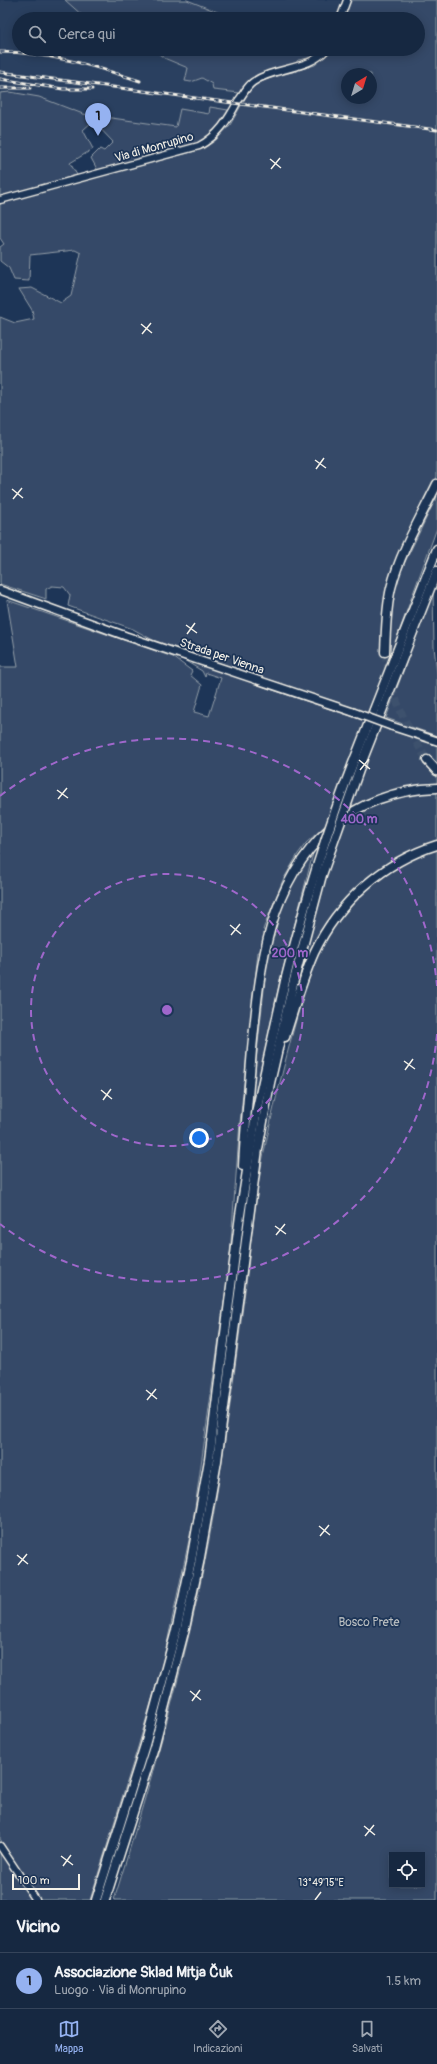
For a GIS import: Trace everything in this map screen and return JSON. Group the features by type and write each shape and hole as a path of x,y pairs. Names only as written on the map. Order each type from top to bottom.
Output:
{"highway":[{"path":"385,652 386,620 392,587 405,552 437,484"},
{"path":"105,1900 154,1747 185,1628 199,1563 217,1461 257,1157 301,917 314,874 359,759 437,549"},
{"path":"359,759 437,571"},
{"path":"427,760 437,771"},
{"path":"240,1215 246,1122 256,1016 264,953 278,903 289,879 306,853 339,820 363,806 382,798 404,792 437,788"},
{"path":"276,1056 285,1038 314,954 321,940 351,899 372,880 397,862 437,845"},
{"path":"96,1900 146,1745 177,1626 191,1561 209,1460 240,1215 257,1108 289,982"}],"main road":[{"path":"343,12 347,0"},
{"name":"Via di Monrupino","path":"0,200 199,146 214,136 222,128 251,83 282,69 312,61 321,56"},
{"name":"Strada per Vienna","path":"0,590 126,636 437,741"},
{"path":"0,1846 36,1900"}],"shaded area":[{"path":"0,0 65,0 78,12 12,12 12,56 162,56 188,68 186,81 191,82 202,78 212,84 213,90 240,93 228,110 210,108 209,114 177,127 83,114 39,97 0,93"},
{"path":"187,0 340,0 341,4 338,12 217,12"}],"green space":[{"path":"65,0 187,0 217,12 78,12"},
{"path":"350,0 437,0 437,477 399,557 389,617 397,581 437,496 437,528 369,714 153,640 133,629 68,606 70,595 64,587 52,586 46,589 46,599 0,584 0,317 15,323 34,319 32,310 19,289 32,288 61,303 71,296 81,253 75,250 30,255 29,281 14,280 9,268 0,261 0,247 4,244 0,238 0,203 203,149 216,140 230,125 251,88 265,80 315,65 325,56 425,56 425,12 346,12"},
{"path":"162,56 318,56 298,60 296,63 251,79 240,93 213,90 212,84 202,78 191,82 185,81 188,68"},
{"path":"10,92 39,97 83,114 176,127 180,109 209,114 210,107 228,110 214,132 194,146 98,171 91,158 100,149 104,151 113,142 93,121 83,130 93,149 70,163 77,175 0,197 0,93"},
{"path":"433,590 434,647 437,674 437,736 386,718"},
{"path":"7,600 173,657 192,671 190,675 202,685 194,712 209,716 221,678 206,673 205,677 202,671 179,657 180,656 270,689 366,721 326,825 306,843 298,854 283,880 263,930 272,932 290,885 315,846 280,981 255,1097 252,1097 268,954 258,952 240,1122 229,1268 193,1521 163,1662 90,1900 39,1900 0,1839 0,667 18,667"},
{"name":"Bosco Prete","path":"381,725 437,745 437,764 432,759 423,764 437,777 437,1900 114,1900 170,1710 194,1614 204,1566 227,1424 254,1212 261,1171 267,1137 303,995 296,992 319,896 345,818 403,789 376,795 348,810"},
{"path":"0,1851 33,1900 0,1900"}],"tunnel":[{"path":"385,652 391,683 400,709 411,733 427,760"}],"railway":[{"path":"0,52 12,53"},
{"path":"48,56 88,65 140,81"},
{"path":"0,72 437,130"},
{"path":"0,79 63,89 92,89"},
{"path":"0,88 30,88"}],"place":[{"name":"Associazione Sklad Mitja Čuk","path":"98,136"}]}
